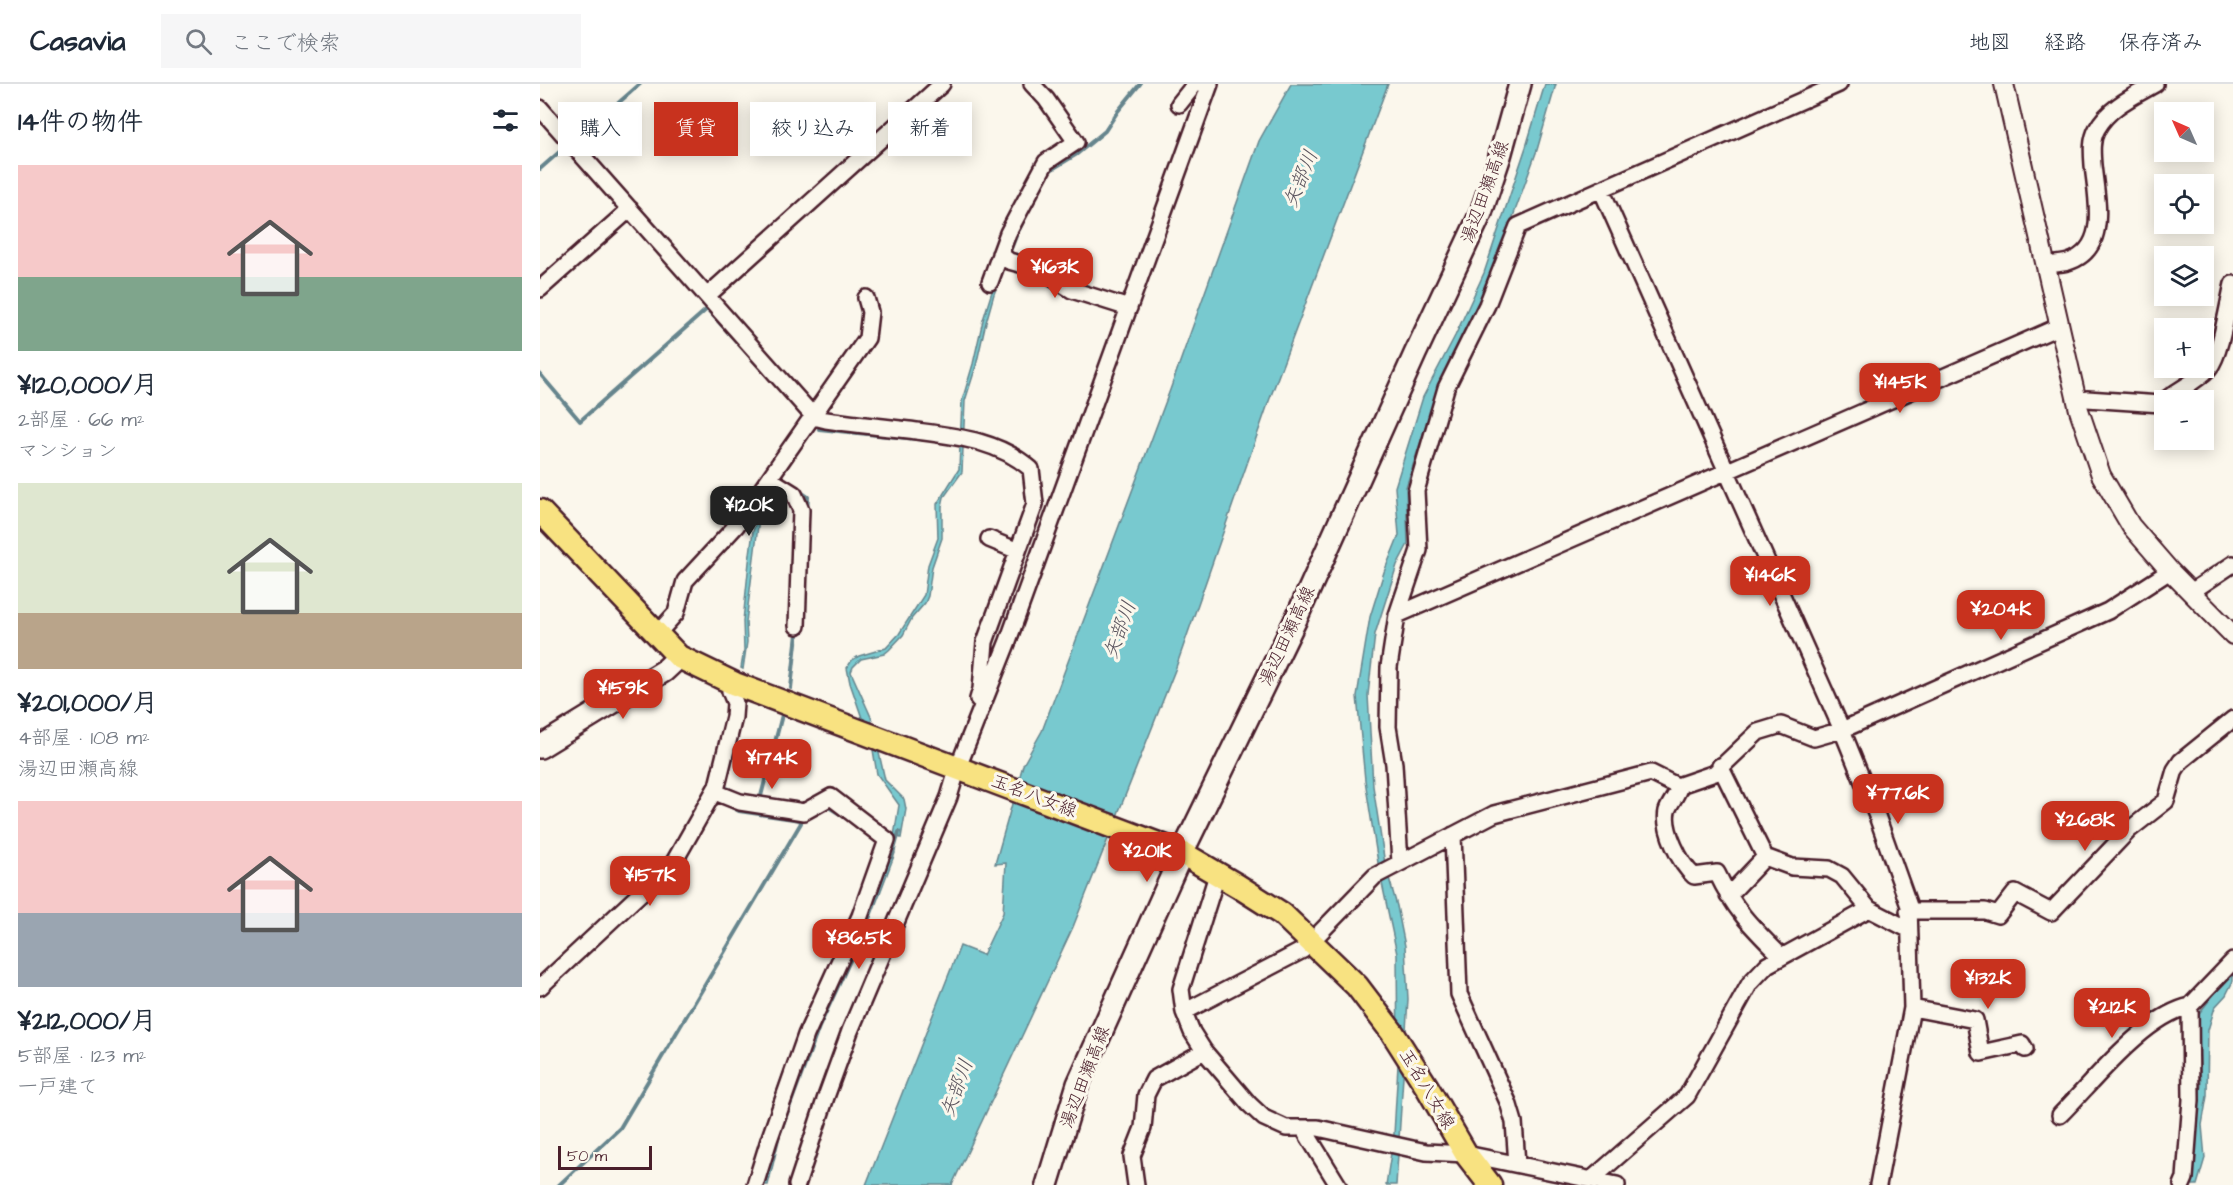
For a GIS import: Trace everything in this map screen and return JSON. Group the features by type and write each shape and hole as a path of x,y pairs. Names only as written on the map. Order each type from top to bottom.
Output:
{"main road":[{"name":"湯辺田瀬高線","path":"1047,1185 1078,1084 1175,851 1296,619 1481,213 1520,84"},
{"name":"玉名八女線","path":"540,511 679,657 735,684 962,768 1175,851 1238,886 1282,914 1357,986 1392,1032 1466,1154 1490,1185"},
{"path":"540,747 664,671 679,657"}],"street":[{"path":"707,296 942,84"},
{"path":"990,282 1008,233 1046,162 1076,142 1046,99 1032,84"},
{"path":"1179,105 1195,84"},
{"path":"797,1185 825,1097 850,1031 962,768 971,735 1008,641 1210,84"},
{"path":"1388,869 1394,764 1388,727 1389,668 1396,615 1419,550 1416,491 1446,388 1487,305 1518,226 1839,84"},
{"path":"2004,84 2058,327 2079,410 2101,475 2131,526 2170,571 2233,635"},
{"path":"2045,265 2068,262 2083,255 2093,242 2098,221 2091,147 2095,131 2104,119 2124,102 2155,84"},
{"path":"540,108 814,417 968,438 1007,452 1020,459 1031,470 1035,504 985,642 981,689 975,708 971,735"},
{"path":"1601,189 1842,730 1877,816 1908,911 1912,1008 1878,1185"},
{"path":"540,289 630,209"},
{"path":"1000,254 1009,261 1038,268 1072,290 1129,308"},
{"path":"2086,399 2161,404 2168,397 2189,386 2210,367 2217,354 2233,284"},
{"path":"658,633 676,613 685,581 736,526 867,338 870,312 866,298"},
{"path":"1396,615 2058,327"},
{"path":"770,478 794,494 801,510 797,626"},
{"path":"989,539 1018,551"},
{"path":"2191,592 2233,564"},
{"path":"1184,1012 1303,950 1388,869 1494,814 1651,773 1677,786 1715,773 1758,732 1781,725 1814,738 1842,730 2108,612 2170,571"},
{"path":"540,987 674,862 715,792 734,717 735,703 730,691"},
{"path":"1908,911 1985,911 1998,915 2015,893 2051,912 2128,830 2166,801 2175,770 2181,761 2233,719"},
{"path":"1720,766 1765,857 1792,867 1829,869 1842,876 1869,909 1908,929"},
{"path":"1680,785 1668,809 1666,824 1685,868 1694,876 1717,873 1728,896 1743,917 1782,957"},
{"path":"715,792 740,802 804,812 831,797 887,840 860,916 807,1035 755,1185"},
{"path":"1453,835 1459,994 1508,1102 1514,1122 1518,1164"},
{"path":"1728,896 1765,857"},
{"path":"1217,874 1180,989 1184,1012 1192,1032 1204,1051 1249,1104 1264,1118 1286,1128 1318,1128 1426,1152 1466,1154 1617,1185"},
{"path":"1592,1179 1687,1096 1750,983 1767,964 1869,909"},
{"path":"2060,1115 2139,1034 2177,1009 2190,1006 2233,961"},
{"path":"2182,1185 2185,1178 2191,1100 2190,1006"},
{"path":"1912,1008 1975,1020 1982,1053 2022,1044 2025,1049"},
{"path":"1136,1185 1132,1156 1143,1128 1146,1095 1154,1079 1204,1051"},
{"path":"1303,1128 1338,1185"}],"water":[{"name":"矢部川","path":"1291,84 1388,84 1269,401 1175,670 1073,927 952,1185 866,1185 960,946 983,955 1003,913 1006,863 995,864 1023,765 1042,731 1170,390 1259,141"},
{"path":"1545,84 1556,84 1537,150 1491,278 1434,400 1406,487 1408,544 1397,565 1375,634 1368,695 1373,786 1385,864 1405,946 1408,999 1396,1185 1386,1185 1394,1134 1398,1065 1397,954 1379,869 1365,780 1357,696 1370,617 1384,572 1399,535 1395,487 1423,397 1484,273"},
{"path":"1020,226 994,294 965,401 962,472 944,497 942,538 932,567 928,596 903,635 889,650 884,654 861,659 851,672 871,717 885,780 904,799 906,809 901,838 894,836 899,805 877,774 873,750 847,668 852,660 859,656 886,648 899,634 924,595 928,565 938,538 937,504 959,469 962,401 983,320 994,285"},
{"path":"761,502 746,622 747,642 743,669 741,668 744,650 743,621 749,562 753,531"},
{"path":"891,852 895,853 868,925 820,1028 780,1136 768,1185 765,1185 778,1134 818,1026 866,924"},
{"path":"2233,970 2233,981 2226,995 2215,1007 2208,1030 2207,1096 2202,1125 2205,1158 2197,1185 2191,1185 2196,1115 2201,1085 2197,1016"}],"waterway":[{"path":"619,102 640,84"},
{"path":"1049,171 1077,154 1105,131 1140,84"},
{"path":"540,169 558,153"},
{"path":"1019,230 1026,215"},
{"path":"540,374 580,421 707,309 762,370"},
{"path":"819,429 926,440"},
{"path":"798,490 808,497 807,510"},
{"path":"791,688 797,634 801,631"},
{"path":"761,796 782,715"},
{"path":"723,786 741,795"},
{"path":"559,1185 620,1128 801,823 800,820 739,811 726,804"},
{"path":"827,806 848,819"},
{"path":"892,857 899,832"},
{"path":"760,1143 787,1066"}]}
